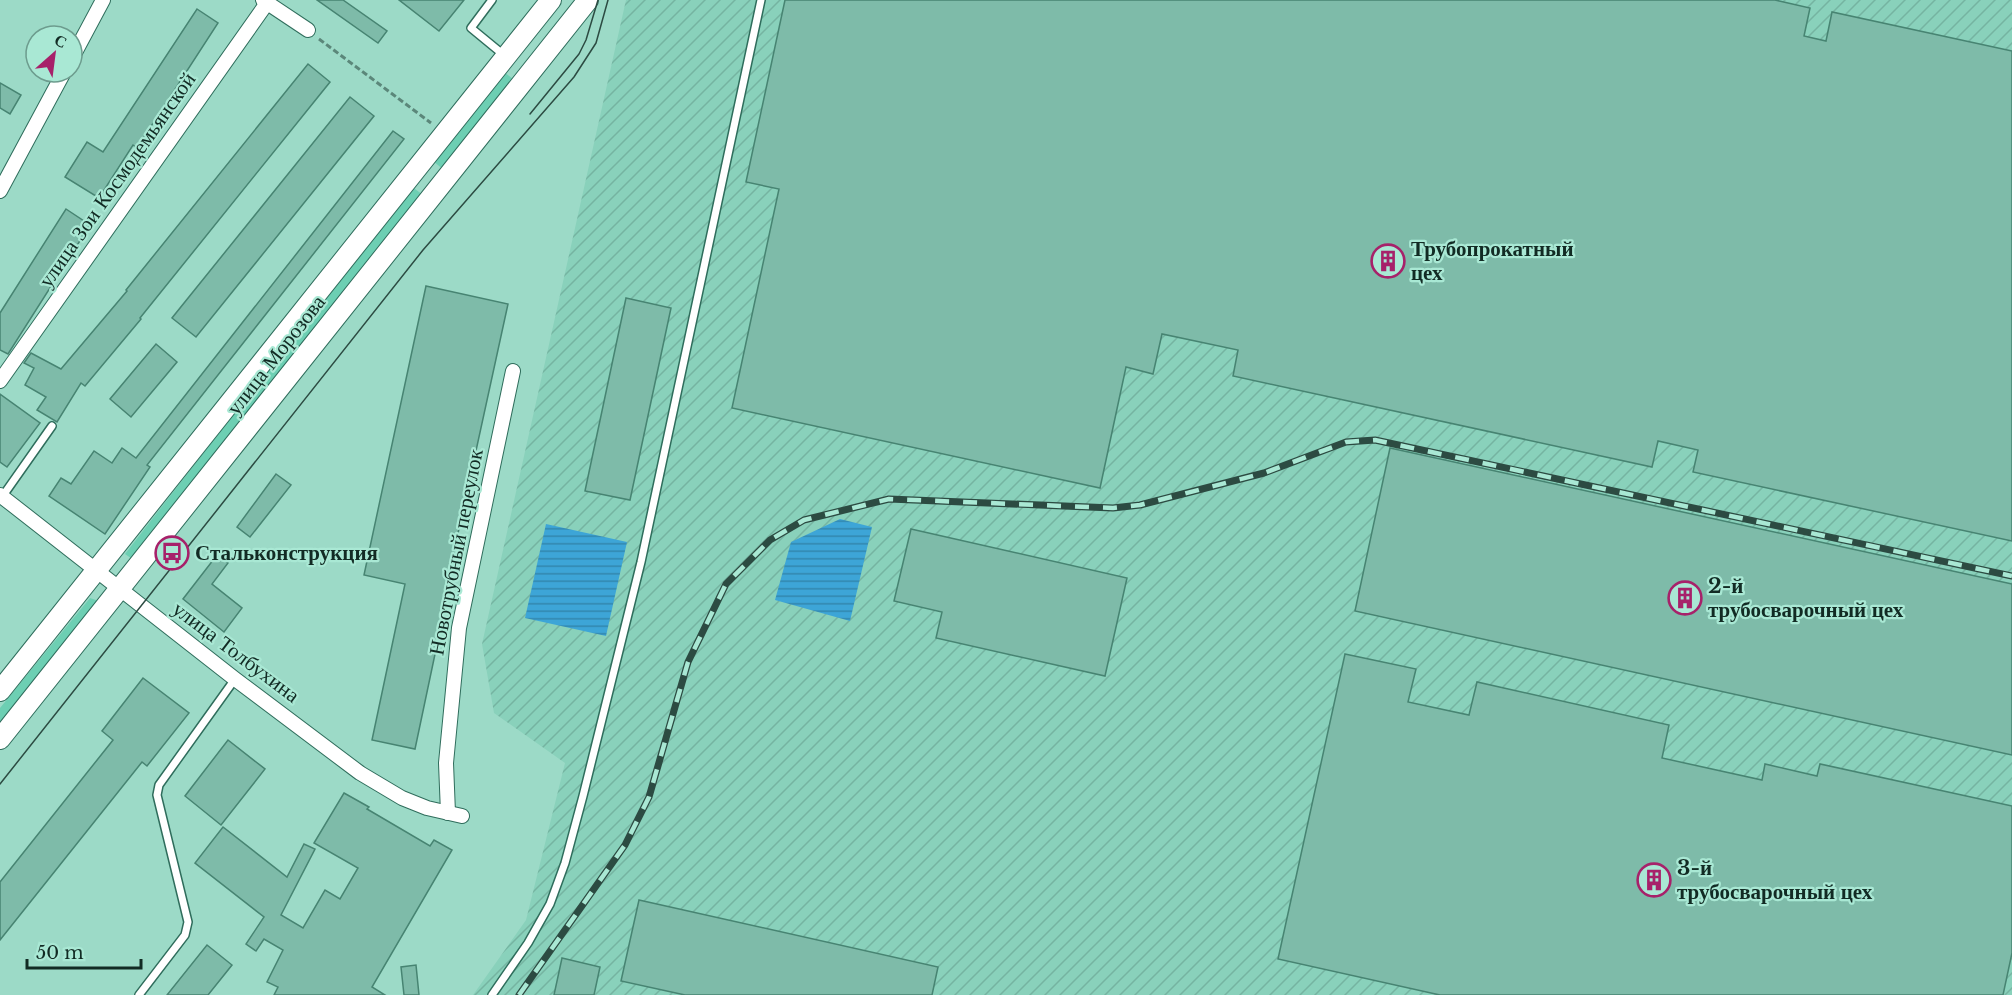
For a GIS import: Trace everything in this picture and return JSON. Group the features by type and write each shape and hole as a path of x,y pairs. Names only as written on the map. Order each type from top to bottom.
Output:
{"main road":[{"name":"улица Морозова","path":"0,691 551,0"},
{"name":"улица Морозова","path":"0,739 588,0"},
{"path":"506,56 530,73"},
{"path":"415,171 439,188"}],"street":[{"path":"84,36 103,0"},
{"path":"265,2 308,30"},
{"name":"улица Зои Космодемьянской","path":"0,381 265,2"},
{"path":"0,191 58,84"},
{"name":"Новотрубный переулок","path":"455,815 446,763 459,628 513,371"},
{"name":"улица Толбухина","path":"1,496 235,679 381,786 419,805 455,815"}],"lane":[{"path":"492,0 471,28 506,56"},
{"path":"492,995 543,918 565,863 641,562 761,0"},
{"path":"1,496 52,426"},
{"path":"139,995 185,935 188,922 157,795 159,786 235,679"}],"path":[{"path":"308,30 445,134"}],"shaded area":[{"path":"626,0 2012,0 2012,995 473,995 526,920 565,763 494,713 482,644"},
{"path":"503,71 514,80 444,170 433,161"},
{"path":"411,186 423,195 135,561 125,554"},
{"path":"90,598 96,600 97,603 0,727 0,708"}],"water":[{"path":"840,519 872,527 850,621 775,600 791,542"},
{"path":"546,524 627,542 606,636 525,618"}],"building":[{"path":"317,0 343,0 387,31 378,43"},
{"path":"399,0 464,0 439,31"},
{"name":"Трубопрокатный цех","path":"785,0 1775,0 1810,8 1804,36 1826,41 1832,12 2012,51 2012,541 1693,472 1698,450 1658,441 1652,467 1233,376 1238,350 1162,334 1153,374 1126,367 1100,488 732,408 779,189 746,182"},
{"path":"197,9 218,23 137,148 133,145 99,198 65,177 87,142 103,152"},
{"path":"308,64 330,82 141,319 85,386 81,383 57,422 37,410 46,397 25,385 34,368 24,363 31,353 61,369 127,291"},
{"path":"0,83 21,95 10,114 0,108"},
{"path":"350,97 374,116 196,337 172,318"},
{"path":"393,131 404,139 147,465 150,467 105,534 49,496 61,478 71,484 94,451 112,463 122,448 136,458"},
{"path":"66,209 90,225 8,354 0,350 0,313"},
{"path":"426,286 508,304 443,602 446,602 415,749 372,740 405,584 364,575"},
{"path":"626,298 671,308 630,500 585,491"},
{"path":"156,344 177,362 131,417 110,399"},
{"path":"0,394 40,423 7,467 0,462"},
{"name":"2-й трубосварочный цех","path":"1390,448 2012,584 2012,755 1355,611"},
{"path":"276,474 291,485 250,537 237,527"},
{"path":"911,529 1127,578 1105,676 936,638 942,612 894,601"},
{"path":"217,555 228,563 212,584 242,608 224,632 183,599"},
{"name":"3-й трубосварочный цех","path":"1345,654 1416,669 1408,702 1469,715 1477,682 1669,725 1662,758 1762,780 1765,764 1817,776 1820,764 2012,806 2012,953 2003,995 1440,995 1278,959"},
{"path":"143,678 189,713 147,766 142,762 0,940 0,882 113,740 102,731"},
{"path":"228,740 265,769 221,825 185,796"},
{"path":"344,793 430,846 434,840 452,850 372,987 385,995 274,995 278,987 267,982 283,950 264,939 256,951 246,944 264,917 195,863 223,827 287,877 304,844 315,849 281,915 303,928 325,890 340,899 358,868 314,843"},
{"path":"639,900 938,967 932,995 685,995 621,981"},
{"path":"207,945 232,965 208,995 167,995"},
{"path":"562,958 600,967 594,995 554,995"},
{"path":"416,965 419,995 404,995 401,967"}],"tram line":[{"path":"530,114 579,54 586,40 598,0"},
{"path":"0,784 423,250 574,77 596,43 608,0"}],"railway":[{"path":"519,995 625,845 649,797 688,662 726,584 770,540 804,520 889,499 1113,508 1140,505 1264,473 1346,442 1375,440 2012,576"}],"place":[{"name":"Трубопрокатный цех","path":"1388,261"},
{"name":"Стальконструкция","path":"172,553"},
{"name":"2-й трубосварочный цех","path":"1685,598"},
{"name":"3-й трубосварочный цех","path":"1654,880"}]}
